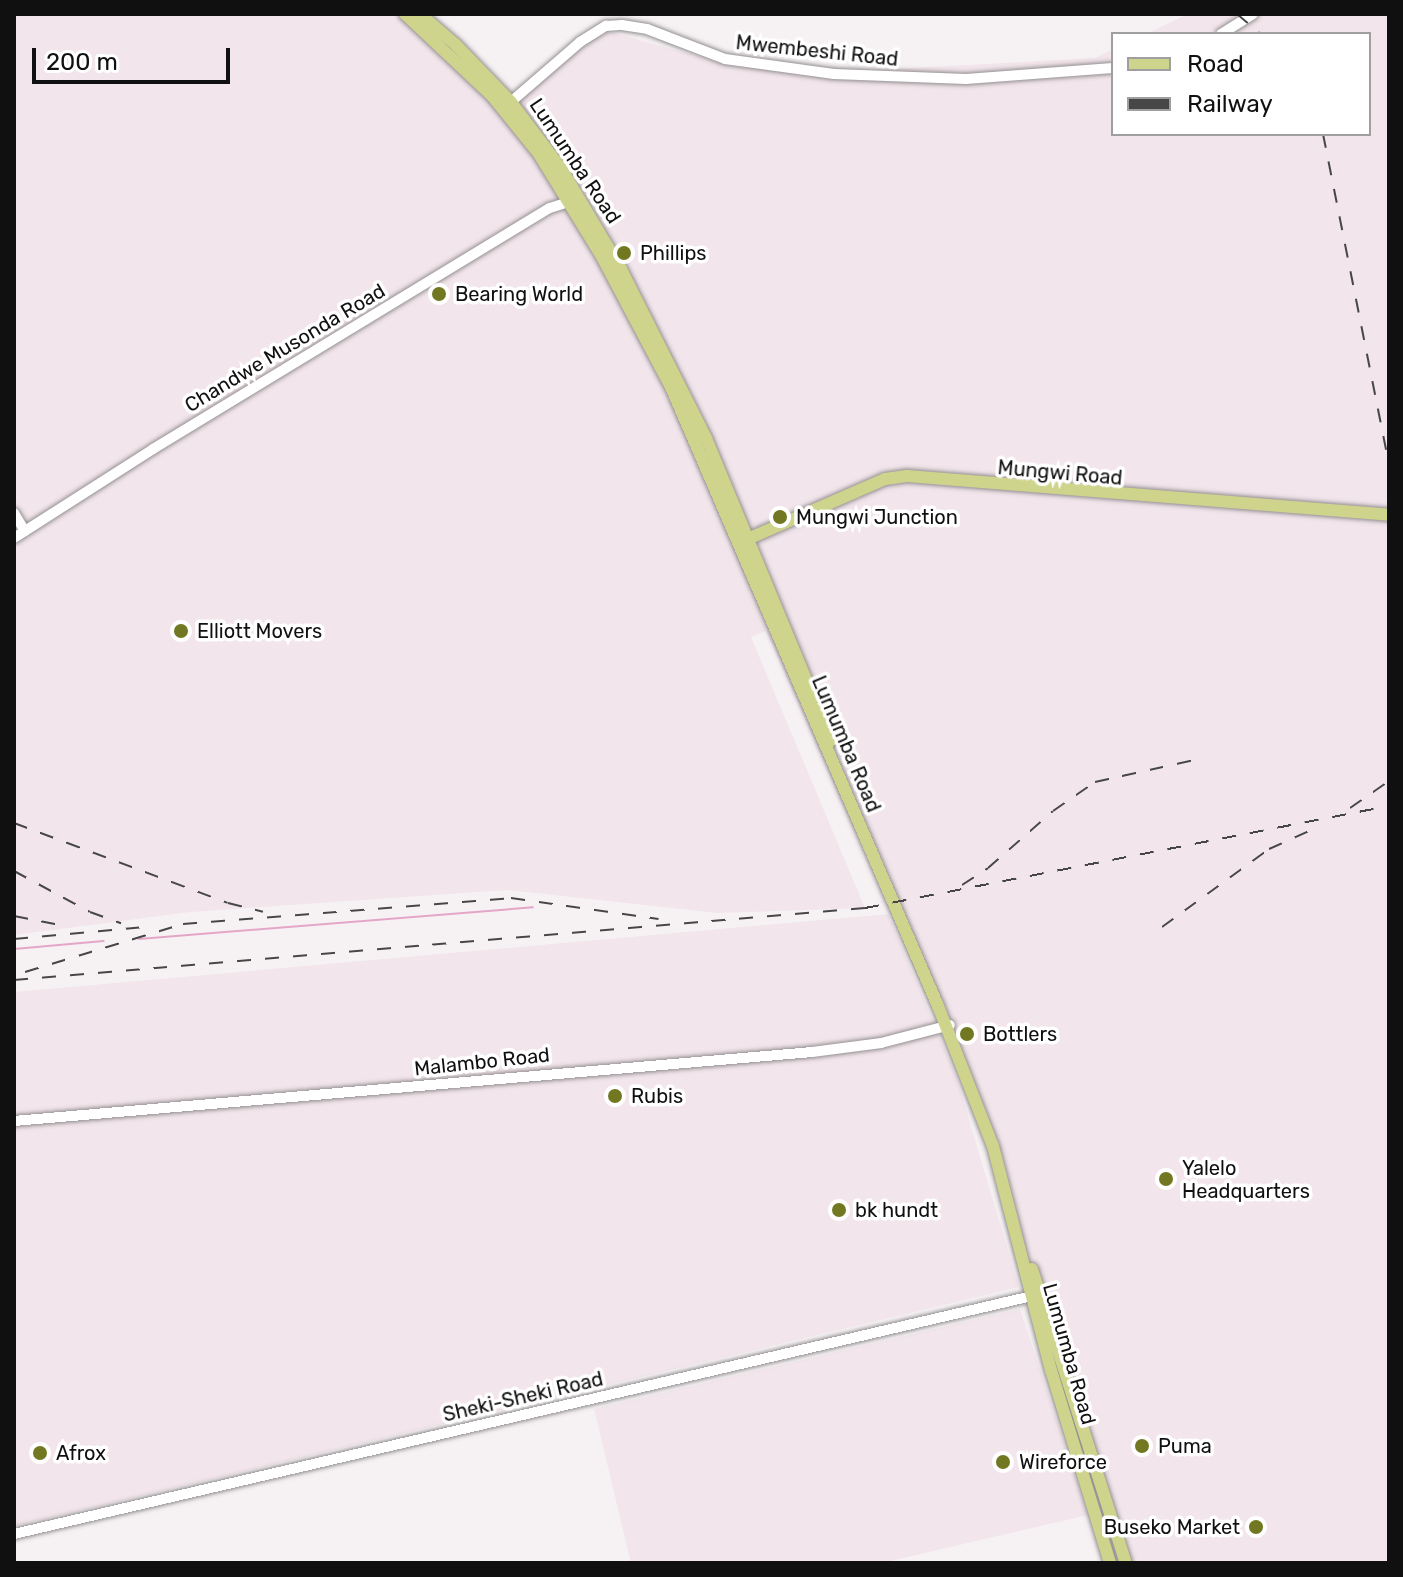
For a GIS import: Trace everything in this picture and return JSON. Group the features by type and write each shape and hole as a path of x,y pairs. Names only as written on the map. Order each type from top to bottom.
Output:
{"main road":[{"name":"Lumumba Road","path":"405,14 508,105"},
{"name":"Lumumba Road","path":"420,14 456,45 508,105 575,199 671,387 744,544 948,1025 1003,1179 1110,1563"},
{"name":"Mungwi Road","path":"744,544 885,479 907,476 1389,515"},
{"name":"Mungwi Road","path":"744,544 889,484 909,482 1389,522"},
{"name":"Lumumba Road","path":"1035,1296 1126,1563"}],"street":[{"path":"1224,32 1253,14"},
{"name":"Mwembeshi Road","path":"508,105 580,42 606,26 622,25 647,29 703,53 734,61 834,74 966,79 1111,68"},
{"name":"Chandwe Musonda Road","path":"14,538 153,449 550,208 575,199"},
{"path":"14,513 25,531"},
{"name":"Malambo Road","path":"14,1121 812,1052 881,1043 948,1025"},
{"name":"Sheki-Sheki Road","path":"14,1534 1035,1296"}],"shaded area":[{"path":"14,14 404,14 503,102 603,30 697,56 817,73 1095,58 1111,50 1111,136 1371,136 1371,32 1150,32 1188,14 1389,14 1389,1563 1117,1563 1047,1355 1001,1177 939,1020 766,631 751,637 865,908 717,913 507,890 190,912 14,935 14,536 24,529 14,512"},
{"path":"888,914 956,1076 1019,1287 14,1526 14,992"},
{"path":"1020,1309 1088,1515 882,1563 631,1563 594,1409"}],"waterway":[{"path":"139,939 533,907"},
{"path":"14,949 104,941"}],"railway":[{"path":"1237,14 1259,32"},
{"path":"1323,136 1389,465"},
{"path":"962,885 988,868 1053,811 1095,782 1203,758"},
{"path":"1350,808 1389,781"},
{"path":"14,980 865,908 1389,806"},
{"path":"14,823 228,903 263,912"},
{"path":"1162,927 1269,849 1311,830"},
{"path":"14,871 90,912 121,923"},
{"path":"25,972 183,924 511,898 659,919"},
{"path":"14,916 65,926"},
{"path":"14,939 147,927"}],"place":[{"name":"Phillips","path":"624,253"},
{"name":"Bearing World","path":"439,294"},
{"name":"Mungwi Junction","path":"780,517"},
{"name":"Elliott Movers","path":"181,631"},
{"name":"Bottlers","path":"967,1034"},
{"name":"Rubis","path":"615,1096"},
{"name":"Yalelo Headquarters","path":"1166,1179"},
{"name":"bk hundt","path":"839,1210"},
{"name":"Puma","path":"1142,1446"},
{"name":"Afrox","path":"40,1453"},
{"name":"Wireforce","path":"1003,1462"},
{"name":"Buseko Market","path":"1256,1527"}]}
